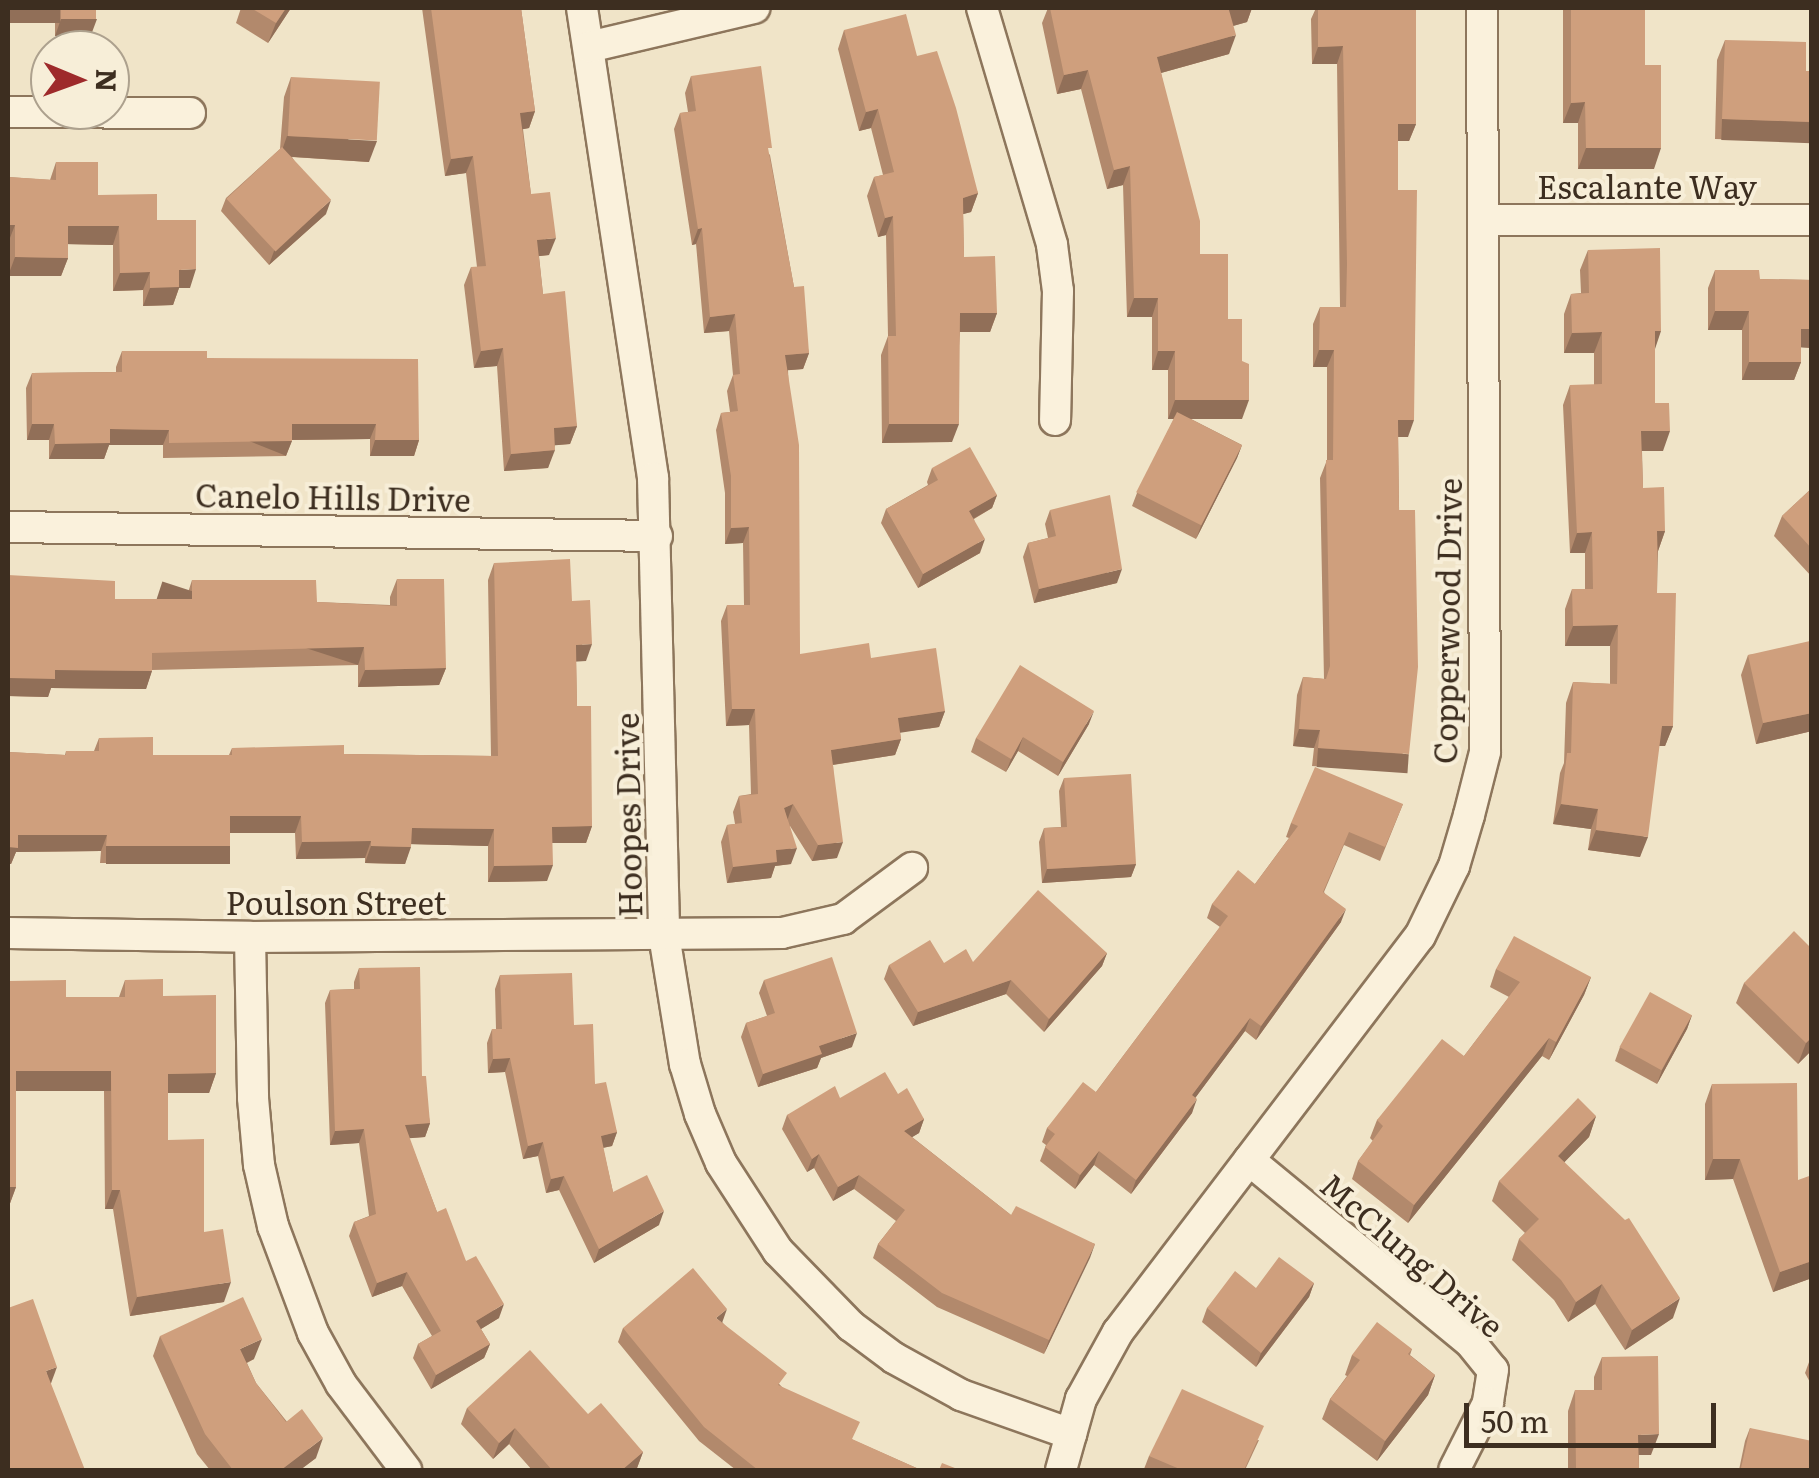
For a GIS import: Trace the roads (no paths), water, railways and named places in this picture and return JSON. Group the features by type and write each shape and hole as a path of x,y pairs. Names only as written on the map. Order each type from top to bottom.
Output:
{"street":[{"name":"Hoopes Drive","path":"582,8 653,478 658,536 664,935 685,1064 700,1114 730,1178 778,1251 812,1291 894,1358 961,1395 1070,1434"},
{"path":"589,47 754,8"},
{"path":"982,8 1052,245 1058,291 1055,420"},
{"name":"Copperwood Drive","path":"1061,1470 1081,1398 1118,1332 1420,936 1454,866 1485,752 1482,8"},
{"path":"8,112 190,113"},
{"name":"Escalante Way","path":"1483,220 1812,220"},
{"name":"Canelo Hills Drive","path":"8,527 658,536"},
{"name":"Poulson Street","path":"8,933 250,937 782,934 843,920 912,868"},
{"path":"250,937 253,1098 260,1165 273,1226 313,1333 340,1384 406,1470"},
{"name":"McClung Drive","path":"1248,1160 1470,1342 1493,1370 1488,1403 1454,1470"}]}
